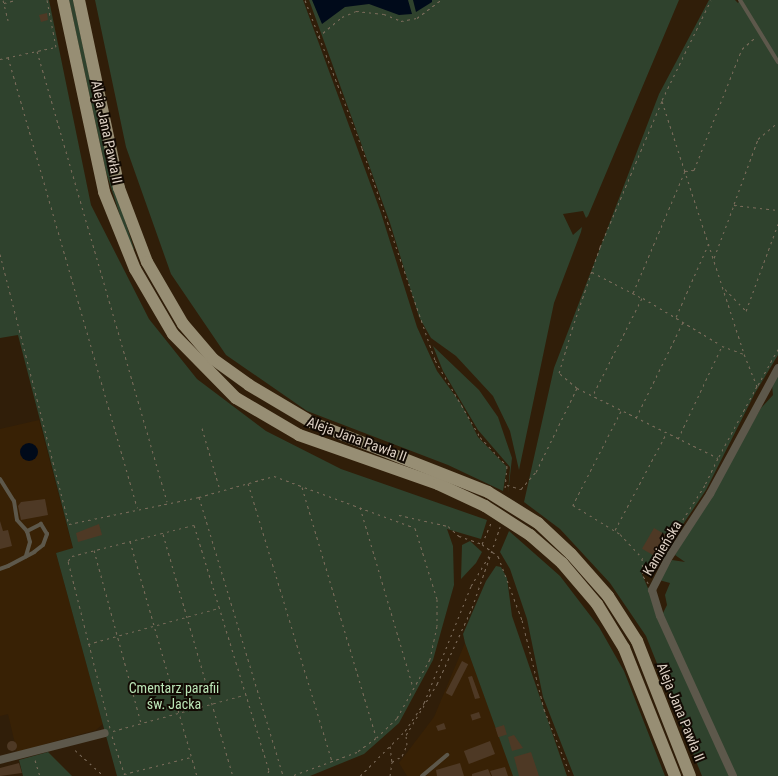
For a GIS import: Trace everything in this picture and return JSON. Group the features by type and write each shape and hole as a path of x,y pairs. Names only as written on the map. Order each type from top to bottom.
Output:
{"main road":[{"name":"Aleja Jana Pawła II","path":"63,0 104,192 135,269 173,334 236,398 299,435 438,484 485,506 530,536 562,563 624,648 675,776"},
{"name":"Aleja Jana Pawła II","path":"79,0 120,188 146,262 182,324 213,359 249,385 313,423 488,492 538,524 571,554 608,596 637,641 690,776"}],"street":[{"name":"Kamieńska","path":"732,776 657,608 652,590 667,560 710,494 778,368"},
{"path":"0,760 108,732"}],"lane":[{"path":"740,0 778,62"},
{"path":"0,479 14,500 17,520 27,531 30,542 26,556"},
{"path":"0,569 26,556 43,544 47,534 41,524 27,531"},
{"path":"422,776 447,755"}],"path":[{"path":"3,0 8,20"},
{"path":"4,3 16,0"},
{"path":"0,59 37,51 56,44 47,0"},
{"path":"305,0 362,148 414,306 438,366 480,437 505,464"},
{"path":"318,37 342,17 356,11 384,14 401,21 417,18 441,0"},
{"path":"711,0 662,101 592,272 559,373 577,388 666,434 718,458"},
{"path":"685,172 694,170 742,49 760,32"},
{"path":"37,51 168,503"},
{"path":"8,57 137,510"},
{"path":"662,101 725,289 744,354 757,386"},
{"path":"714,259 758,139 778,122"},
{"path":"633,293 685,172"},
{"path":"734,205 778,210"},
{"path":"725,289 746,311 778,224"},
{"path":"676,318 709,243"},
{"path":"0,254 68,524 199,497 274,476 413,525 434,590 437,606 435,646 397,718 376,738 357,752 291,776"},
{"path":"592,272 642,298 722,346 744,354"},
{"path":"593,396 642,298"},
{"path":"636,418 682,322"},
{"path":"678,439 722,346"},
{"path":"622,410 573,505 615,531 642,558 643,573 680,524 778,348"},
{"path":"506,485 512,485 521,489 536,472 577,388"},
{"path":"202,428 220,491"},
{"path":"615,531 666,434"},
{"path":"248,482 332,762"},
{"path":"509,494 512,485"},
{"path":"302,486 376,738"},
{"path":"199,497 283,776"},
{"path":"359,506 413,687"},
{"path":"399,515 448,526 459,536 492,551 500,560 510,582 544,709 570,776"},
{"path":"392,762 402,756 407,745 406,735 438,684 472,608 502,521"},
{"path":"192,757 124,774 108,732 68,565 72,556 194,525 269,770 266,776"},
{"path":"163,532 233,776"},
{"path":"130,541 197,776"},
{"path":"94,550 141,723"},
{"path":"360,776 390,745 424,703 471,586 492,551"},
{"path":"88,644 219,608"},
{"path":"108,732 245,695"},
{"path":"70,743 104,776"},
{"path":"390,745 392,762 390,776"},
{"path":"31,752 40,776"}],"shaded area":[{"path":"39,420 73,549 56,553 103,724 96,730 17,752 8,714 0,716 0,429"},
{"path":"465,643 514,776 407,776 399,763 434,717"}],"green space":[{"name":"Cmentarz parafii św. Jacka","path":"0,0 49,0 91,205 149,319 197,379 266,431 341,469 487,520 481,539 447,529 453,546 454,585 433,660 399,723 364,754 310,776 117,776 56,553 73,548 18,335 0,338"},
{"path":"69,0 73,0 110,172 134,249 131,250 106,172"},
{"path":"95,0 303,0 381,213 417,327 437,371 462,405 478,437 507,467 503,491 448,465 307,411 226,355 171,274 126,147"},
{"path":"309,0 679,0 588,216 586,218 583,211 563,214 573,235 582,227 554,303 519,470 510,431 493,396 456,356 431,338 419,317 390,223"},
{"path":"709,0 735,0 738,3 740,0 778,0 778,355 755,393 706,490 649,575 641,572 729,776 702,776 646,636 610,583 560,529 524,502 554,368 659,94"},
{"path":"433,346 479,390 498,417 512,458 508,494 510,467 478,430 443,371"},
{"path":"778,375 778,776 734,776 662,615 667,605 665,595 670,583 659,580 672,560 685,562 675,555 761,408 773,395 772,385"},
{"path":"509,531 560,576 599,627 624,671 665,776 574,776 543,697 527,619 510,569 500,552"},
{"path":"470,541 482,552 476,563 461,579 462,545"},
{"path":"496,566 501,567 507,578 512,616 567,776 513,776 465,643 463,634 486,581"},
{"path":"48,752 72,776 23,776 19,760"}],"water":[{"path":"312,0 408,0 412,14 399,15 369,4 345,7 322,24"},
{"path":"413,0 432,0 432,2 416,12"},
{"path":"25,443 33,443 38,448 36,459 25,461 20,456 20,448"}],"building":[{"path":"47,13 48,20 41,22 39,15"},
{"path":"45,499 48,515 21,520 18,506 21,502"},
{"path":"0,521 3,531 8,530 12,546 0,549"},
{"path":"99,524 102,535 78,542 76,533"},
{"path":"654,528 666,535 654,556 642,549"},
{"path":"462,661 468,664 452,696 446,693"},
{"path":"472,676 480,698 475,699 468,677"},
{"path":"479,712 481,718 472,720 470,715"},
{"path":"444,723 446,729 438,731 436,726"},
{"path":"504,725 507,735 498,737 495,728"},
{"path":"514,735 523,748 512,751 508,737"},
{"path":"10,741 14,741 17,746 16,750 10,751 7,748 7,744"},
{"path":"490,741 495,754 469,764 464,751"},
{"path":"531,752 539,776 519,776 514,757"},
{"path":"19,763 22,773 0,776 0,768"},
{"path":"460,763 464,776 437,776 436,770"},
{"path":"505,767 508,776 492,776 490,771"},
{"path":"488,769 491,776 472,776 472,774"}]}
